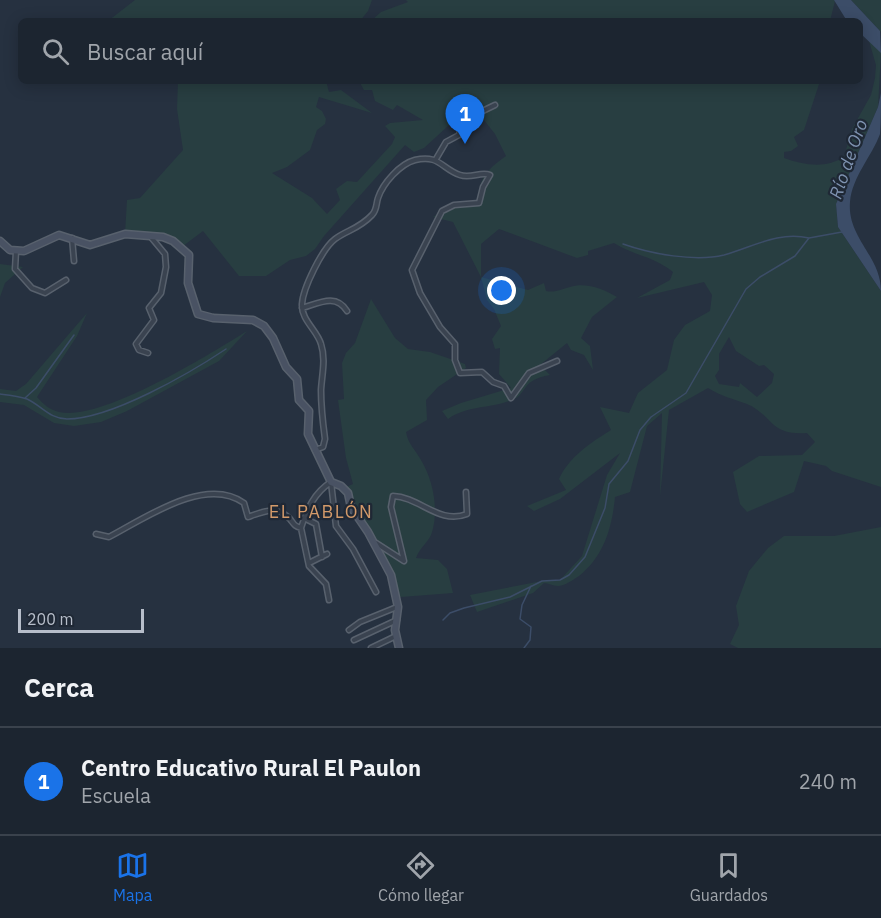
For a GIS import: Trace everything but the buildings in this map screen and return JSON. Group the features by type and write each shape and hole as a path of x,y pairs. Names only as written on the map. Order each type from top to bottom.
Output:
{"street":[{"path":"436,159 446,142 459,135 462,122 495,105"},
{"path":"315,450 323,447 325,440 321,393 322,350 303,308 315,267 331,243 355,230 374,213 382,188 400,168 417,159 436,159 460,176 490,175 483,187 479,203 454,205 442,211 438,223 424,243 412,270 420,293 440,327 455,344 457,369 460,373 482,372 493,382 504,386 511,398 529,373 557,361"},
{"path":"0,248 13,251 36,246 59,235 90,245 125,234 150,235 173,241 189,255 188,283 198,314 213,318 253,320 268,332 286,367 297,379 299,400 309,411 307,428 331,482 336,526 353,549 376,592"},
{"path":"148,353 139,350 136,344 154,320 149,308 162,293 166,267 165,254 150,235"},
{"path":"71,238 74,261"},
{"path":"0,241 13,251 15,269 32,288 45,293 66,280"},
{"path":"303,308 332,300 341,302 347,311"},
{"path":"329,600 326,584 312,570 309,563 301,528 311,501 322,488 331,482"},
{"path":"331,482 341,486 348,494 351,507 391,575 398,607 396,635 399,648"},
{"path":"373,541 404,562 391,507 392,497 410,498 435,513 458,516 467,514 466,492"},
{"path":"96,534 109,537 169,504 191,497 218,494 244,503 248,517 262,510 273,511 288,516 296,526 301,528"},
{"path":"304,518 316,524 322,556"},
{"path":"309,563 327,554"},
{"path":"349,630 360,622 398,607"},
{"path":"354,640 398,620"},
{"path":"371,648 396,635"}],"green space":[{"path":"135,0 372,0 362,18 112,18"},
{"path":"406,0 835,1 831,18 374,18 381,12 408,2"},
{"path":"851,0 881,0 881,32 880,31"},
{"path":"869,41 881,52 878,107 836,204 838,227 881,291 881,487 832,471 826,466 804,461 794,492 747,512 740,504 733,472 759,456 802,455 815,442 807,433 795,433 778,428 747,404 708,388 669,410 660,496 662,413 647,426 630,492 615,497 612,520 605,541 588,568 563,585 544,583 533,593 477,612 470,595 542,581 560,580 582,556 607,475 620,453 560,499 534,511 527,506 566,490 559,479 568,464 588,445 611,430 600,407 629,413 638,393 667,370 674,340 685,325 710,311 712,295 704,282 637,298 670,280 673,272 614,243 588,251 588,255 577,258 499,229 481,244 481,277 453,222 433,217 454,203 479,200 482,180 506,156 495,134 476,110 448,126 424,148 414,152 405,145 315,249 306,256 290,260 266,276 239,276 203,231 183,246 174,240 125,234 127,200 140,198 183,150 177,109 178,84 327,84 329,92 341,90 372,113 319,97 316,107 322,111 326,119 325,124 317,130 310,150 287,167 272,173 312,198 327,214 340,200 336,189 347,181 357,182 392,144 395,137 385,126 390,123 423,120 397,105 393,110 375,101 372,90 364,90 361,84 819,84 804,130 794,137 798,146 791,151 784,152 784,158 807,164 822,164 844,157 852,129 871,95 876,65","holes":["729,337 736,351 759,366 764,365 774,374 772,383 757,397 740,383 739,387 719,384 715,376 719,370 719,354"]},
{"path":"0,264 23,267 5,283 0,297"},
{"path":"481,277 528,290 544,283 546,291 588,286 617,297 592,317 581,338 590,346 593,370 584,355 571,350 567,343 540,365 550,375 534,380 517,397 504,403 463,411 448,419 442,411 511,388 499,374 500,348 495,349 492,339 501,326 494,309 487,300"},
{"path":"371,299 395,338 408,349 430,352 465,364 466,368 438,387 426,400 427,420 406,432 429,476 435,504 431,535 416,558 438,560 447,569 453,593 401,597 396,595 385,565 344,488 353,484 346,458 338,400 344,399 342,363 346,353 355,343"},
{"path":"87,313 77,336 37,397 47,406 59,412 78,412 101,407 127,397 208,355 247,331 219,361 127,411 101,422 74,426 54,423 24,405 0,402 0,389 16,391 26,384"},
{"path":"881,527 881,648 738,648 730,644 739,625 736,606 749,571 768,548 784,536 834,536"}],"water":[{"path":"834,0 851,0 880,31 881,53 863,36 863,18 845,18"},
{"path":"881,93 880,134 854,184 850,215 858,237 876,267 881,291 838,227 836,204 878,107"}],"waterway":[{"path":"443,620 450,613 510,597 542,581 560,580 569,575 585,557 605,508 609,484 628,461 640,430 651,417 686,393 746,289 760,277 795,256 809,238 842,232"},
{"path":"623,244 660,254 700,258 724,255 776,238 798,236 809,238"},
{"path":"25,398 36,388 74,335"},
{"path":"0,394 27,399 51,415 61,418 85,417 150,393 226,349"},
{"path":"524,648 530,640 531,627 520,619 522,605 531,586"}],"place":[{"name":"Centro Educativo Rural El Paulon","path":"465,144"}],"district":[{"name":"EL PABLÓN","path":"321,511"}],"water label":[{"name":"Río de Oro","path":"848,159"}]}
